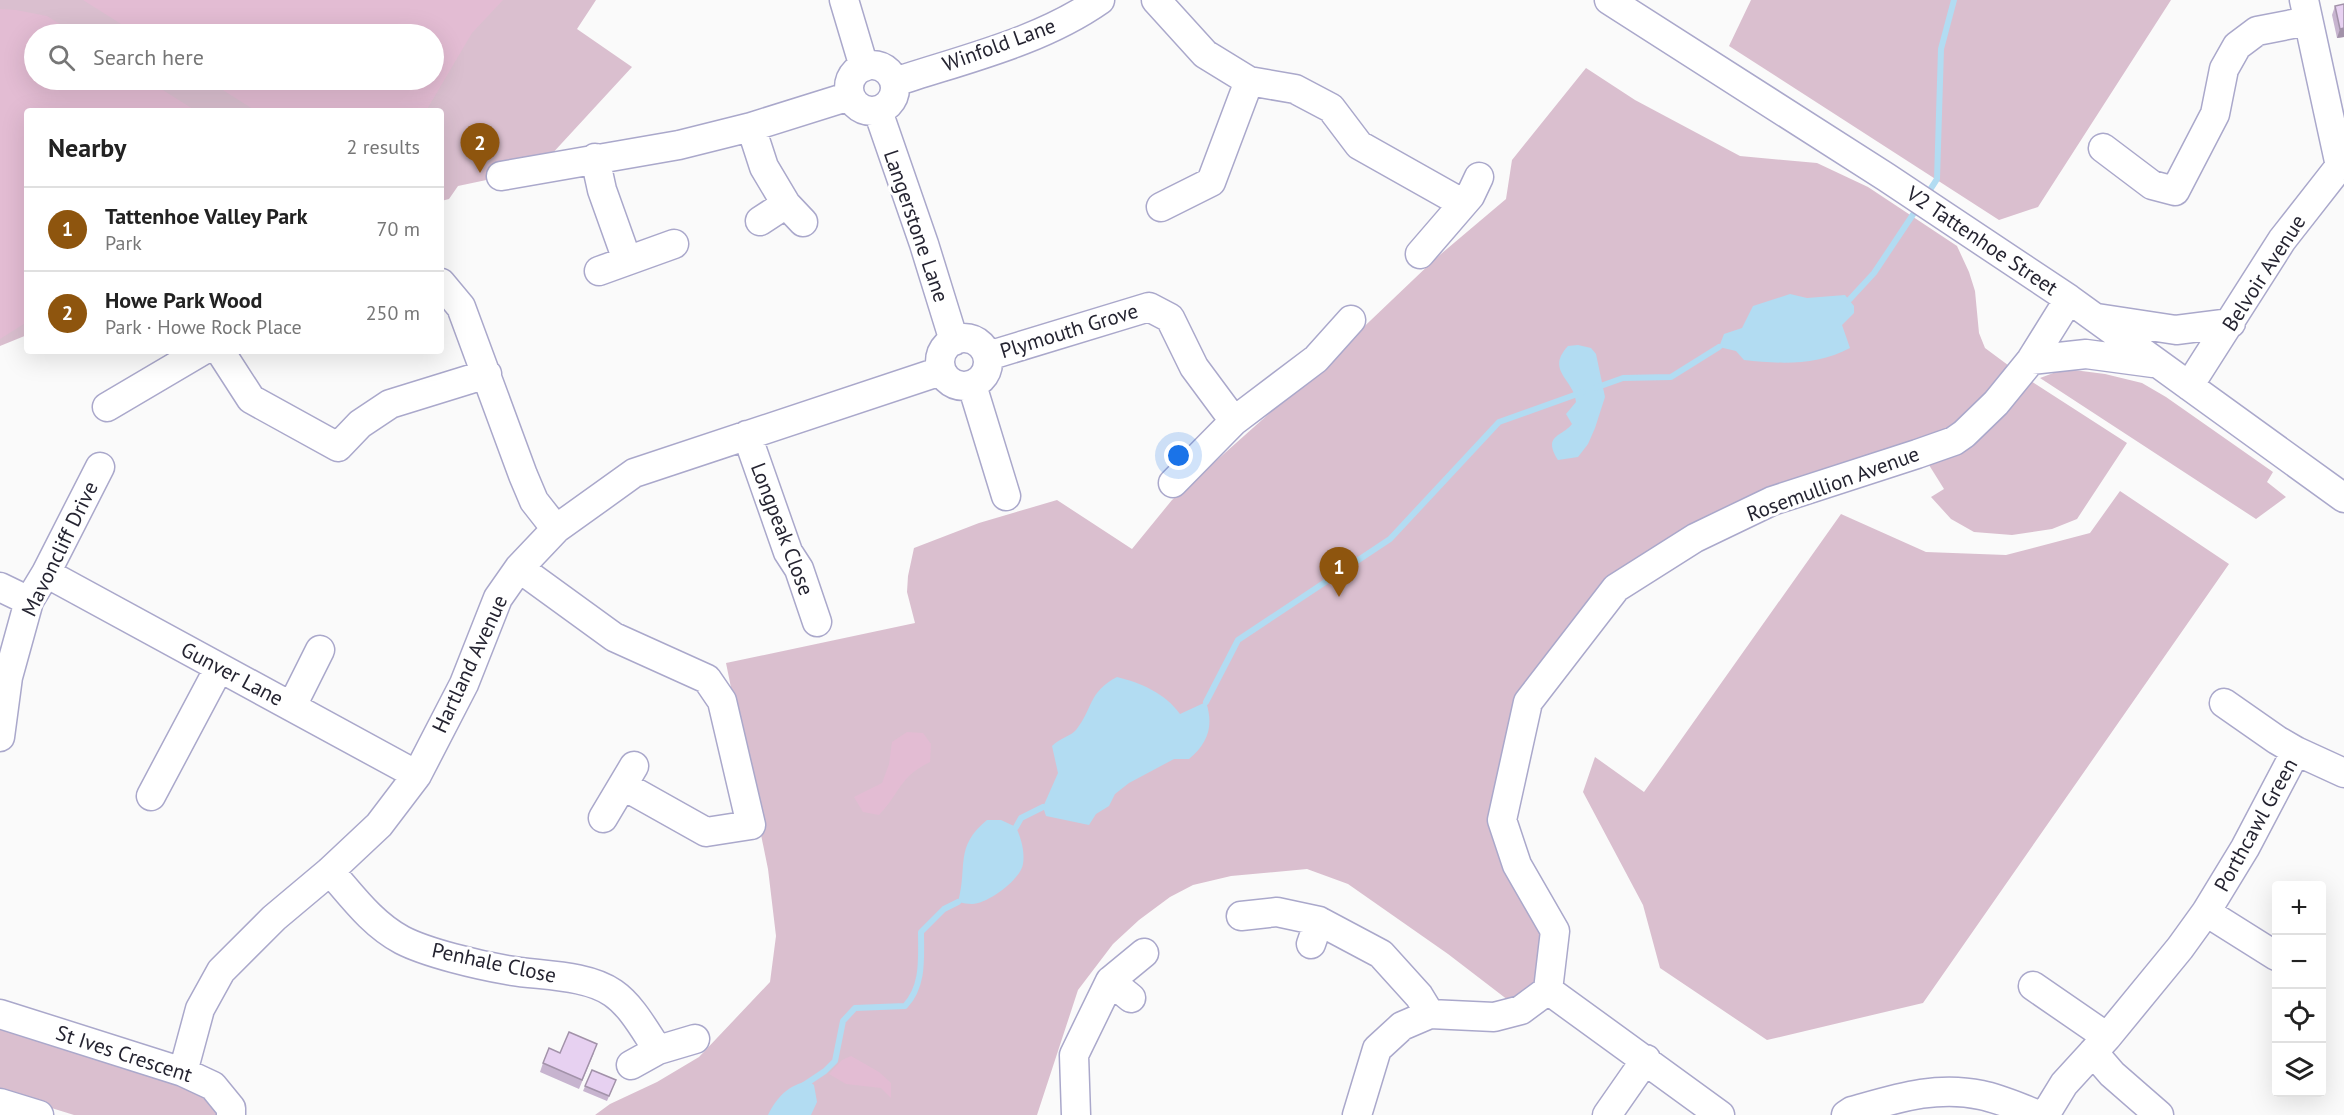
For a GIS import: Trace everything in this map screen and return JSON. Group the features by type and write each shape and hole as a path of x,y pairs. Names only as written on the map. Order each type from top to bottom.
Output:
{"street":[{"path":"844,0 864,67"},
{"name":"Winfold Lane","path":"895,82 1035,35 1076,17 1100,0"},
{"path":"1156,0 1205,54 1249,81 1295,89 1331,108 1359,146 1462,203"},
{"name":"V2 Tattenhoe Street","path":"1609,0 1886,177 2069,299 2342,496"},
{"path":"2103,148 2152,185 2175,191 2215,114 2224,69 2236,46 2257,31 2306,10 2342,166"},
{"path":"871,65 886,69 895,82 894,97 885,109 864,111 853,102 849,89 852,75 864,67 871,65"},
{"path":"1161,207 1210,182 1249,81"},
{"path":"501,176 679,145 751,127 850,96"},
{"name":"Langerstone Lane","path":"878,111 924,244 954,341"},
{"path":"751,127 764,167 795,213 760,221"},
{"path":"595,158 602,190 627,260"},
{"name":"Belvoir Avenue","path":"2189,386 2289,231 2342,166"},
{"path":"1420,254 1470,196 1479,177"},
{"path":"599,271 674,244"},
{"path":"444,286 461,307 534,501 556,528"},
{"name":"Rosemullion Avenue","path":"1548,990 1555,931 1517,865 1502,820 1528,702 1616,588 1695,538 1772,501 1954,441 1996,403 2031,360 2069,299"},
{"name":"Plymouth Grove","path":"988,356 1149,307 1170,318 1194,367 1234,421"},
{"path":"2095,318 2176,330 2231,323"},
{"path":"1173,483 1234,421 1316,359 1352,320"},
{"path":"970,339 980,344 988,356 987,372 980,381 972,385 956,385 950,382 941,371 942,352 954,341 970,339"},
{"path":"107,407 197,354"},
{"path":"222,354 251,399 338,447 360,423 390,404 487,374"},
{"path":"2031,360 2086,354 2155,363"},
{"name":"Hartland Avenue","path":"183,1072 200,1009 221,971 274,918 330,871 379,825 417,775 464,684 498,598 519,568 556,528 634,473 941,371"},
{"path":"972,385 1006,496"},
{"name":"Longpeak Close","path":"747,435 788,552 799,569 818,622"},
{"name":"Mavoncliff Drive","path":"0,737 8,677 29,601 46,573 100,467"},
{"path":"519,568 614,638 707,679 722,701 751,825 706,832 629,776 603,818"},
{"name":"Gunver Lane","path":"46,573 417,775"},
{"path":"0,587 29,601"},
{"path":"292,706 320,650"},
{"path":"151,796 219,668"},
{"path":"2224,703 2296,752"},
{"name":"Porthcawl Green","path":"2046,1115 2064,1084 2100,1045 2180,948 2206,912 2245,848 2296,752 2344,773"},
{"name":"Penhale Close","path":"330,871 380,927 404,941 453,957 506,970 589,982 613,993 628,1007 658,1050"},
{"path":"1241,916 1277,912 1315,933 1381,954 1419,996 1430,1014"},
{"name":"Porthcawl Green","path":"2206,912 2272,953"},
{"path":"1076,1115 1074,1055 1121,990 1144,953"},
{"path":"2033,986 2100,1045 2112,1074 2159,1115"},
{"path":"1358,1115 1377,1049 1402,1026 1430,1014 1494,1017 1521,1010 1548,990 1720,1115"},
{"name":"St Ives Crescent","path":"0,1014 183,1072 213,1086 231,1108 231,1115"},
{"path":"631,1065 658,1050 695,1039"},
{"path":"1607,1115 1646,1059"},
{"path":"1846,1115 1852,1111 1916,1093 1948,1092 1981,1095 2039,1115"},
{"path":"0,1103 39,1115"}],"shaded area":[{"path":"0,0 596,0 577,29 632,67 538,169 458,186 449,199 444,200 444,108 24,108 24,336 0,346"},
{"path":"83,0 503,0 472,33 444,80 444,24 121,24"},
{"path":"1751,0 2171,0 2038,207 1999,220 1729,46"},
{"path":"0,9 47,16 60,24 24,24 24,90 163,90 191,108 24,108 24,324 0,339"},
{"path":"1586,68 1635,100 1740,156 1817,163 1868,187 1957,246 1975,291 1979,333 1985,348 2020,374 2127,443 2077,519 2052,529 2012,535 1974,532 1951,519 1931,497 1944,489 1924,452 1772,501 1616,588 1528,702 1502,820 1555,931 1548,990 1521,1010 1448,954 1348,884 1307,869 1231,876 1193,885 1170,897 1139,920 1113,944 1078,990 1037,1115 595,1115 610,1104 657,1082 699,1057 770,982 776,936 768,869 726,663 915,623 907,592 914,548 979,523 1057,500 1132,549 1172,500 1328,361 1435,259 1506,199 1512,160"},
{"path":"223,90 438,90 428,108 251,108"},
{"path":"2074,370 2105,374 2142,383 2166,397 2273,472 2267,482 2286,497 2256,519 2040,378 2056,372"},
{"path":"2120,491 2229,564 1923,1003 1767,1040 1660,968 1643,905 1583,792 1595,757 1644,792 1841,514 1926,552 2006,555 2090,533"},
{"path":"907,732 923,733 931,744 930,762 906,779 879,815 863,812 854,797 882,783 889,764 892,742"},
{"path":"0,1023 207,1093 220,1115 74,1115 0,1092"},
{"path":"851,1056 879,1072 891,1083 891,1098 881,1088 846,1084 829,1074 842,1060"}],"water":[{"path":"1790,294 1807,298 1845,295 1854,306 1854,313 1842,325 1850,348 1825,358 1785,363 1744,360 1736,351 1719,347 1724,334 1742,328 1753,306"},
{"path":"1578,345 1591,348 1596,354 1605,397 1588,444 1578,457 1558,460 1552,446 1553,441 1572,424 1566,414 1576,402 1571,387 1560,369 1559,362 1568,346"},
{"path":"1117,677 1152,690 1167,700 1180,714 1206,702 1209,726 1205,740 1189,759 1174,759 1129,783 1115,794 1109,806 1096,814 1089,825 1046,816 1043,807 1058,773 1052,746 1076,730 1096,695"},
{"path":"987,820 1001,820 1016,827 1023,849 1021,870 1003,890 986,900 972,904 958,902 966,848 970,839"},
{"path":"809,1081 814,1085 817,1102 811,1115 768,1115 784,1093 795,1085"}],"building":[{"path":"2344,4 2344,28 2340,29 2335,6"},
{"path":"569,1032 597,1044 582,1080 543,1063 549,1048 560,1053"},
{"path":"592,1070 616,1080 609,1096 585,1086"}],"waterway":[{"path":"1926,196 1937,179 1941,49 1954,0"},
{"path":"1849,300 1874,273 1918,207"},
{"path":"1595,388 1623,378 1671,377 1719,347"},
{"path":"1206,702 1238,640 1390,539 1499,422 1583,392"},
{"path":"1016,827 1021,818 1043,807"},
{"path":"804,1085 835,1061 843,1021 855,1008 905,1006 916,990 918,981 921,962 921,932 944,909 958,902"}],"place":[{"name":"Howe Park Wood","path":"480,173"},
{"name":"Tattenhoe Valley Park","path":"1339,597"}]}
